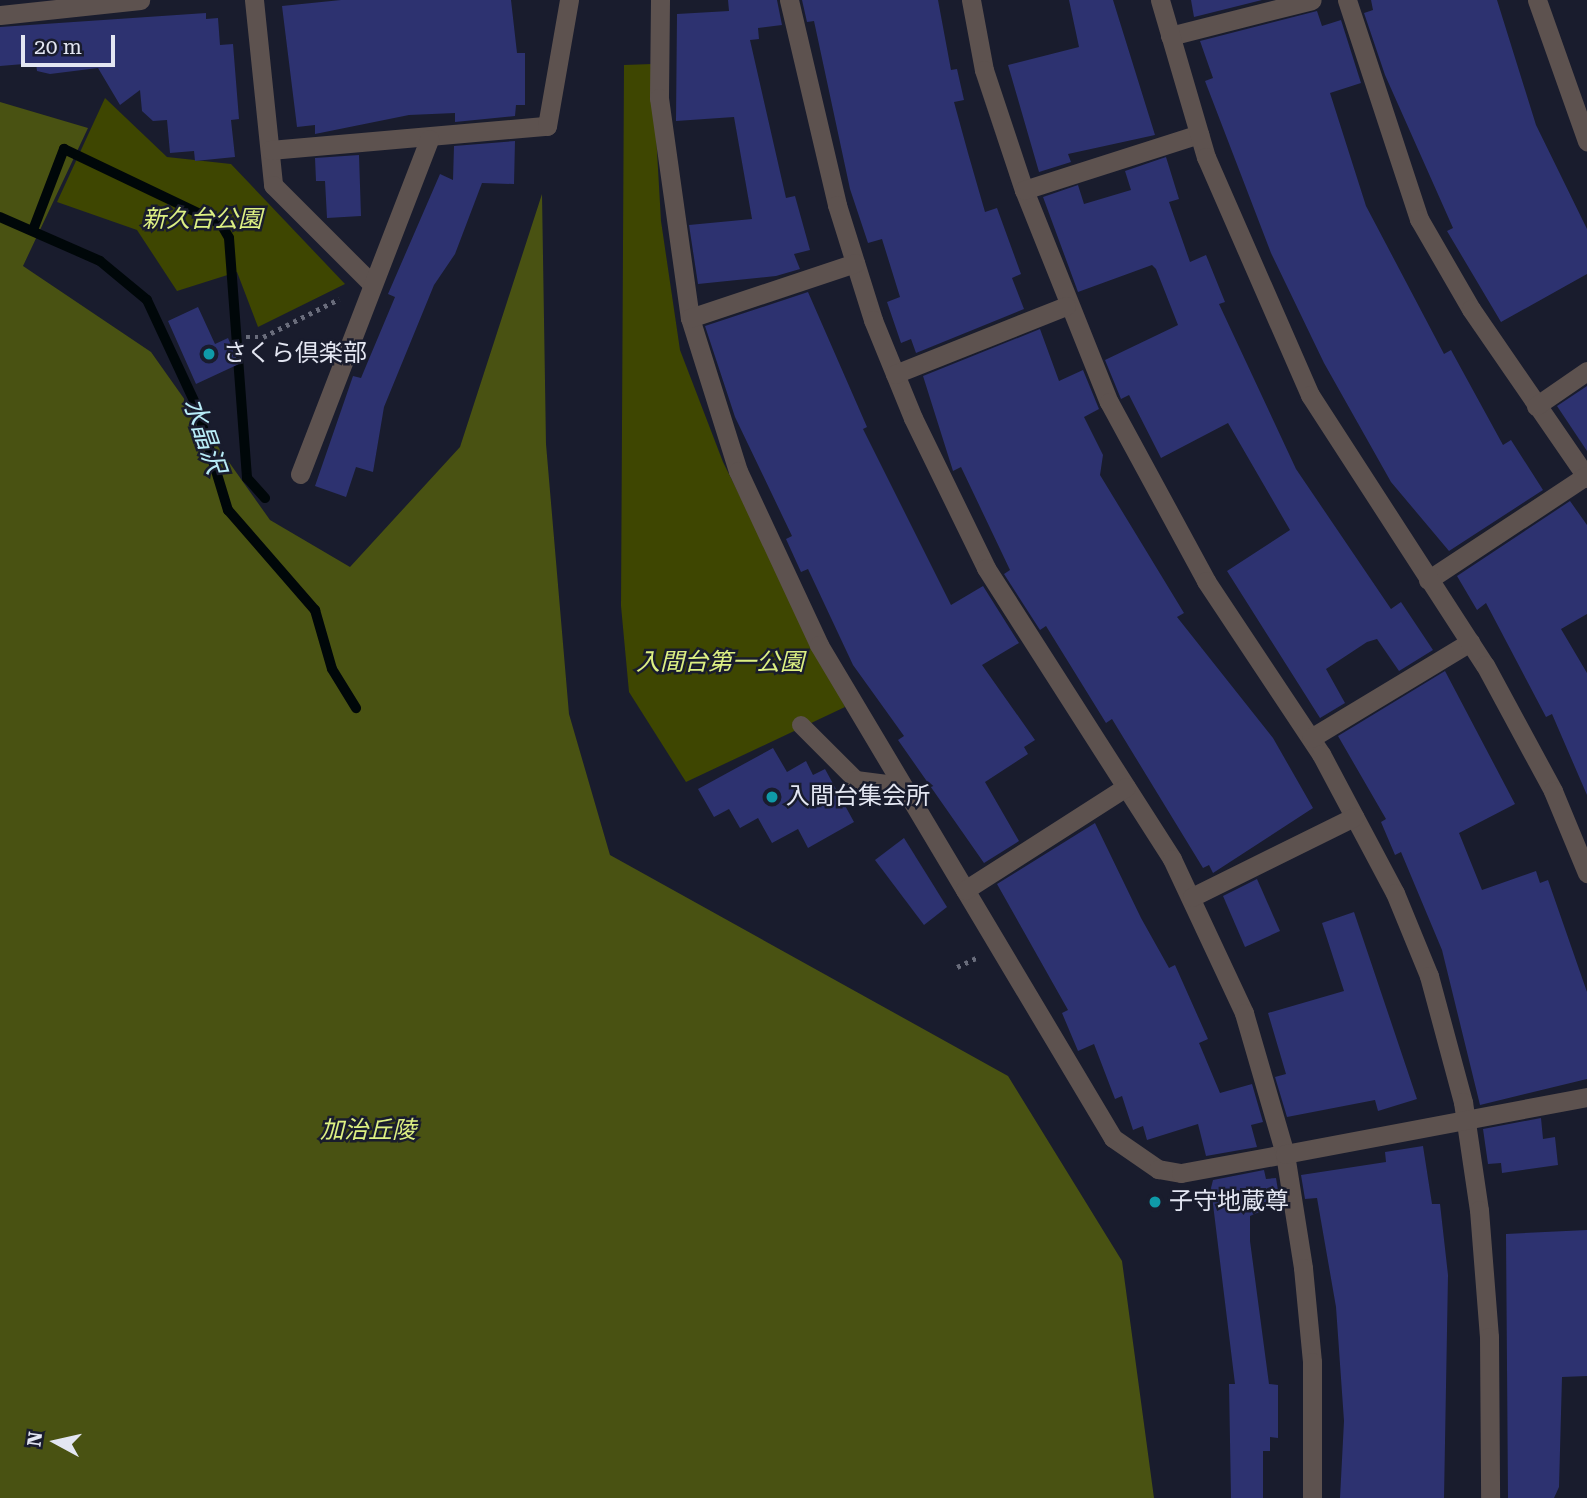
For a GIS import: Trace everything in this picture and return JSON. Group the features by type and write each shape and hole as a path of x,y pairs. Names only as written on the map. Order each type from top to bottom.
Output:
{"street":[{"path":"0,15 140,0"},
{"path":"254,0 273,185 371,282"},
{"path":"270,150 429,139 547,127 569,0"},
{"path":"660,0 659,98 690,318 738,471 767,539 819,645 1113,1138 1158,1169 1181,1173 1466,1122 1587,1097"},
{"path":"789,0 804,80 855,263 895,374 986,568 1126,787 1192,898 1244,1013 1285,1154 1312,1362 1312,1498"},
{"path":"971,0 984,70 1066,306 1151,490 1311,738 1354,817 1429,976 1466,1122 1489,1337 1490,1498"},
{"path":"1160,0 1199,134 1242,249 1310,395 1470,642 1553,791 1587,873"},
{"path":"1170,36 1312,0"},
{"path":"1347,0 1419,219 1536,406 1586,477 1428,580"},
{"path":"1537,0 1587,141"},
{"path":"1024,190 1199,134"},
{"path":"300,474 371,282 429,139"},
{"path":"690,318 855,263"},
{"path":"895,374 1066,306"},
{"path":"1536,406 1587,371"},
{"path":"1311,738 1470,642"},
{"path":"965,890 1126,787"},
{"path":"1192,898 1354,817"}],"lane":[{"path":"801,725 856,780 902,786"}],"path":[{"path":"246,337 263,337 371,282"}],"green space":[{"name":"入間台第一公園","path":"652,64 661,221 680,350 723,462 845,707 686,782 629,692 621,606 624,65"},
{"name":"新久台公園","path":"105,98 167,157 231,164 345,284 258,327 237,272 177,291 137,230 57,202"},
{"name":"加治丘陵","path":"0,102 88,128 23,266 151,352 270,520 350,567 460,447 542,194 546,444 569,714 610,855 1008,1076 1122,1261 1154,1498 0,1498"}],"building":[{"path":"341,0 511,0 517,53 525,53 525,105 516,105 515,116 455,122 455,113 409,115 315,134 315,125 297,127 282,6"},
{"path":"728,0 777,0 782,25 758,28 759,39 750,40 786,198 795,196 810,250 794,254 800,269 776,276 698,284 689,225 752,219 734,117 676,121 677,14 729,11"},
{"path":"802,0 938,0 951,70 957,69 964,100 954,102 968,153 985,212 997,208 1021,274 1012,278 1024,309 916,353 911,339 901,343 887,302 900,297 882,239 868,243 850,189 814,21 807,22"},
{"path":"1069,0 1113,0 1155,135 1068,154 1071,162 1039,172 1008,65 1079,47"},
{"path":"1191,0 1262,0 1194,17"},
{"path":"1371,0 1497,0 1536,125 1587,229 1587,274 1501,322 1447,231 1453,228 1385,75 1364,13 1373,10"},
{"path":"1317,11 1322,26 1341,20 1361,83 1330,93 1366,206 1444,354 1451,350 1503,445 1511,440 1543,490 1449,551 1391,482 1324,363 1271,253 1205,81 1213,78 1200,41"},
{"path":"206,13 206,19 218,18 220,45 233,44 239,119 231,120 235,157 195,161 194,151 170,153 167,120 153,121 142,111 140,90 120,105 98,68 50,74 37,71 36,63 0,66 0,27"},
{"path":"515,141 514,184 482,183 455,254 434,285 384,407 373,472 356,467 346,497 315,486 353,376 361,378 395,297 388,294 440,174 453,180 454,146"},
{"path":"359,155 361,216 327,218 325,181 316,181 315,158"},
{"path":"1166,157 1179,199 1169,202 1190,262 1206,255 1225,302 1219,304 1296,469 1391,609 1401,602 1433,650 1399,671 1377,639 1367,642 1326,669 1345,703 1320,718 1227,571 1290,530 1228,423 1161,458 1129,395 1121,399 1105,360 1178,325 1156,269 1152,265 1078,292 1043,197 1078,185 1084,204 1131,190 1125,171"},
{"path":"808,292 867,427 863,429 951,605 983,586 1019,643 982,665 1035,740 1024,747 1028,754 985,782 1019,841 984,863 898,740 904,736 853,665 808,569 801,572 786,539 792,536 735,417 705,326"},
{"name":"さくら倶楽部","path":"198,307 215,344 228,338 239,364 196,384 168,321"},
{"path":"1040,329 1059,381 1083,370 1099,409 1084,417 1103,455 1100,475 1184,613 1177,617 1273,738 1313,808 1213,873 1209,865 1203,868 1112,719 1106,723 1046,626 1040,630 1004,574 1010,570 961,467 953,471 923,376"},
{"path":"1587,386 1587,451 1557,406"},
{"path":"1570,501 1587,525 1587,614 1561,629 1587,673 1587,795 1552,714 1546,717 1486,603 1477,610 1457,576"},
{"path":"1445,671 1515,804 1459,833 1482,890 1536,871 1540,883 1548,880 1587,992 1587,1079 1480,1105 1442,950 1401,852 1395,855 1381,822 1386,819 1338,736"},
{"name":"入間台集会所","path":"773,748 787,772 806,761 813,775 825,769 854,822 808,848 798,829 772,843 758,818 740,828 729,809 714,817 698,789"},
{"path":"1095,823 1141,918 1169,968 1175,965 1208,1039 1199,1043 1220,1093 1252,1084 1263,1122 1251,1125 1257,1147 1206,1156 1198,1124 1147,1140 1143,1126 1133,1130 1122,1096 1115,1099 1094,1044 1078,1051 1062,1013 1068,1010 997,884"},
{"path":"904,838 947,907 924,925 875,860"},
{"path":"1257,879 1280,931 1245,947 1223,896"},
{"path":"1354,912 1417,1099 1378,1111 1375,1100 1287,1117 1275,1077 1286,1074 1268,1013 1344,991 1322,923"},
{"path":"1541,1118 1543,1139 1555,1137 1558,1165 1502,1173 1501,1163 1488,1164 1483,1129"},
{"path":"1423,1146 1432,1204 1440,1204 1448,1275 1444,1498 1340,1498 1344,1421 1336,1307 1317,1198 1305,1199 1301,1175 1386,1162 1385,1152"},
{"path":"1264,1170 1266,1179 1276,1178 1280,1203 1250,1216 1250,1241 1269,1384 1278,1385 1278,1438 1270,1437 1270,1451 1263,1451 1263,1498 1231,1498 1229,1384 1235,1384 1211,1188 1213,1180"},
{"path":"1587,1230 1587,1376 1562,1377 1559,1487 1554,1498 1508,1498 1506,1234"}],"waterway":[{"path":"33,230 64,149 221,224 229,238 247,478 265,498"},
{"name":"水晶沢","path":"0,217 100,261 147,300 196,405 228,510 315,610 332,669 356,708"}],"place":[{"name":"さくら倶楽部","path":"209,354"},
{"name":"入間台集会所","path":"772,797"},
{"name":"子守地蔵尊","path":"1155,1202"}]}
